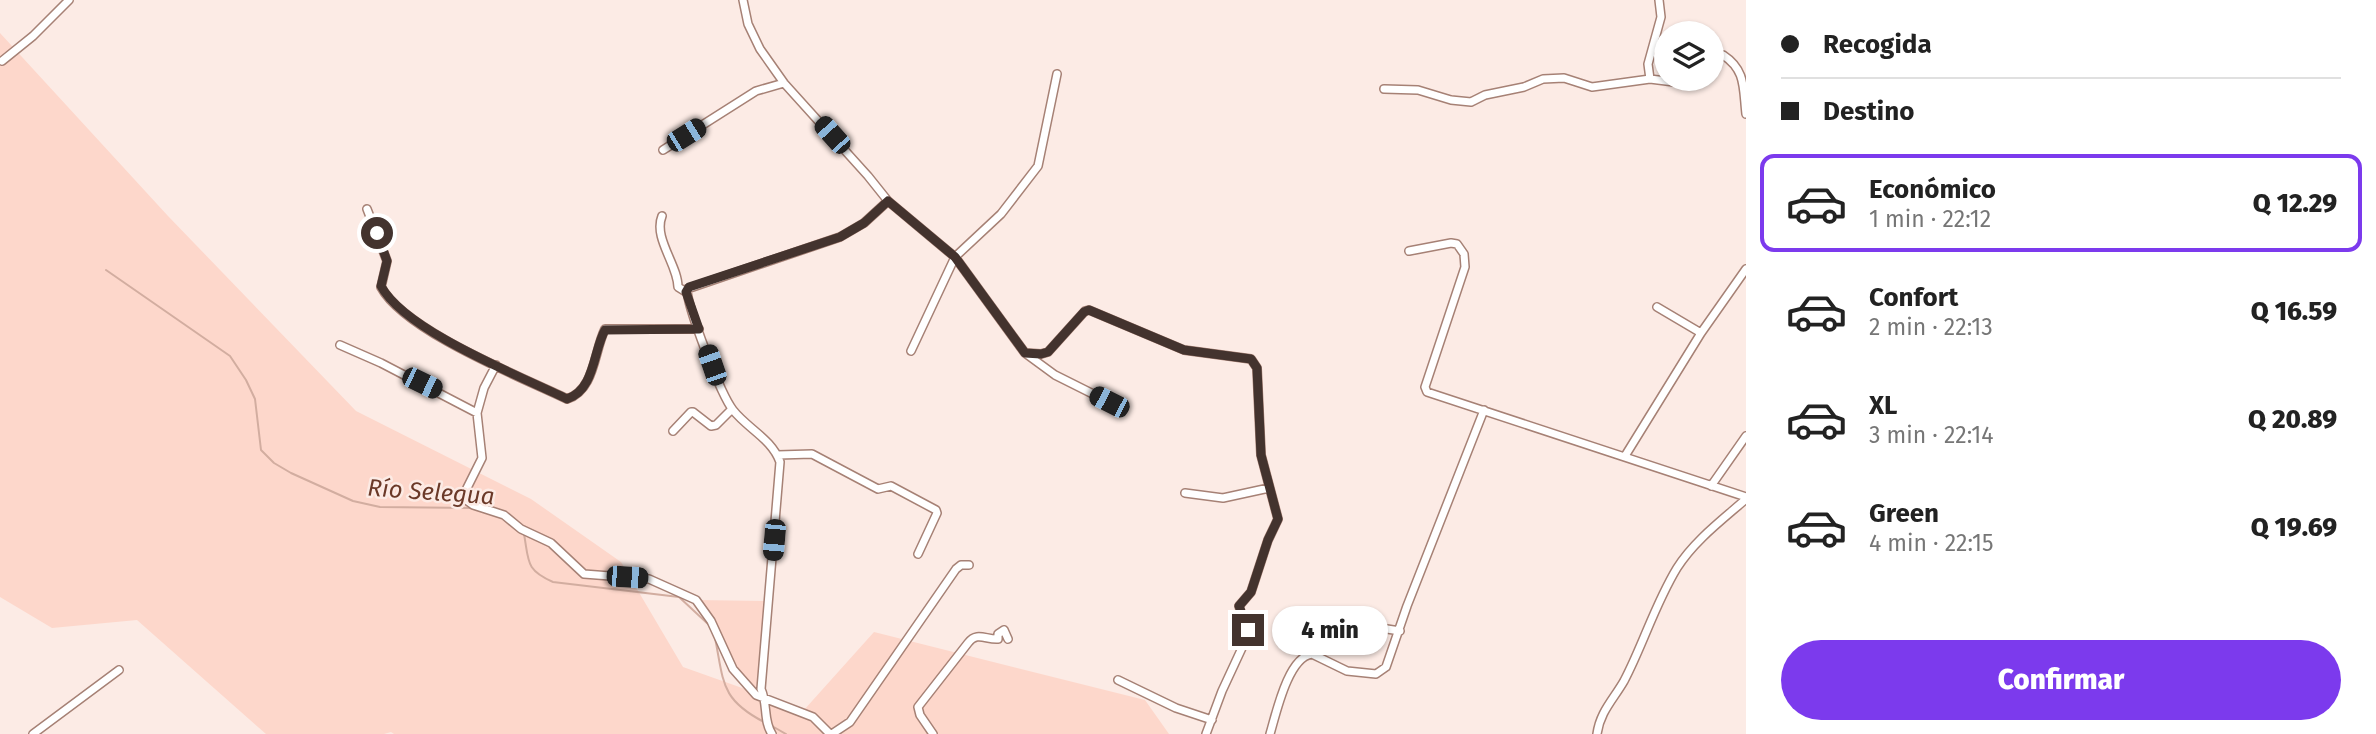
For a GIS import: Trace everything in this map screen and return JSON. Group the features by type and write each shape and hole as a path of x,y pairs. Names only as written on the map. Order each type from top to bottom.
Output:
{"street":[{"path":"2,61 33,36 69,0"},
{"path":"743,0 752,33 784,83 888,201 955,257 1025,353 1055,375 1109,402"},
{"path":"1650,79 1648,64 1661,17 1659,0"},
{"path":"1724,56 1735,62 1742,72 1746,114"},
{"path":"911,351 955,257 1001,214 1038,166 1057,74"},
{"path":"1384,89 1418,90 1451,100 1471,102 1485,95 1524,87 1543,79 1564,78 1592,88 1654,80"},
{"path":"663,149 756,91 784,83"},
{"path":"686,292 689,287 840,237 864,223 888,201"},
{"path":"367,209 387,261 381,286 418,324 567,399 574,397 582,389 595,363 605,330 699,329"},
{"path":"662,216 660,226 669,258 678,274 678,287 686,292 718,383 732,408 775,449 780,462 761,689 766,699 767,723 772,734"},
{"path":"1409,251 1451,243 1457,244 1464,254 1465,267 1425,390 1434,396 1625,456 1746,498 1713,528 1679,566 1662,594 1623,683 1603,711 1597,734"},
{"path":"1625,456 1702,333 1746,269"},
{"path":"1657,307 1702,333"},
{"path":"1025,353 1048,352 1084,312 1089,310 1184,350 1251,359 1257,368 1261,455 1277,523 1268,540 1251,592 1240,603 1248,635 1206,734"},
{"path":"340,345 477,413"},
{"path":"496,365 484,388 477,413 482,458 466,492 466,500 499,513 524,531 551,544 584,575 649,579 696,600 711,621 733,669 757,695 813,717 831,734 850,722 956,569 961,565 969,565"},
{"path":"673,430 691,412 711,426 716,425 732,408"},
{"path":"1270,734 1289,678 1297,663 1306,655 1312,654 1347,671 1376,674 1386,667 1407,606 1484,410"},
{"path":"1711,485 1746,436"},
{"path":"778,455 812,454 878,489 891,486 934,508 937,513 918,554"},
{"path":"1185,493 1223,498 1269,488"},
{"path":"1374,627 1400,631"},
{"path":"933,734 920,715 918,707 968,643 979,636 998,639 998,634 1004,630 1008,639"},
{"path":"33,734 119,670"},
{"path":"1118,680 1176,708 1212,720"}],"shaded area":[{"path":"0,33 168,216 356,411 531,499 621,562 683,667 804,710 874,632 1145,700 1169,734 266,734 137,620 52,628 0,597"},
{"path":"696,600 770,601 761,689 755,690 735,670"}],"waterway":[{"name":"Río Selegua","path":"106,270 230,356 255,399 261,450 274,463 353,501 380,507 473,508"},
{"name":"Río Selegua","path":"524,534 530,564 544,578 553,582 679,597 708,624"},
{"name":"Río Selegua","path":"715,638 726,688 739,705 764,722"},
{"name":"Río Selegua","path":"772,726 786,734"}],"route":[{"path":"377,233 387,261 381,286 396,305 418,324 457,346 567,399 574,397 582,389 595,363 603,332 607,328 699,329 686,292 689,287 840,237 864,223 888,201 955,257 1025,353 1048,352 1084,312 1089,310 1184,350 1251,359 1257,368 1261,455 1278,519 1268,540 1250,595 1239,606 1248,630"}]}
